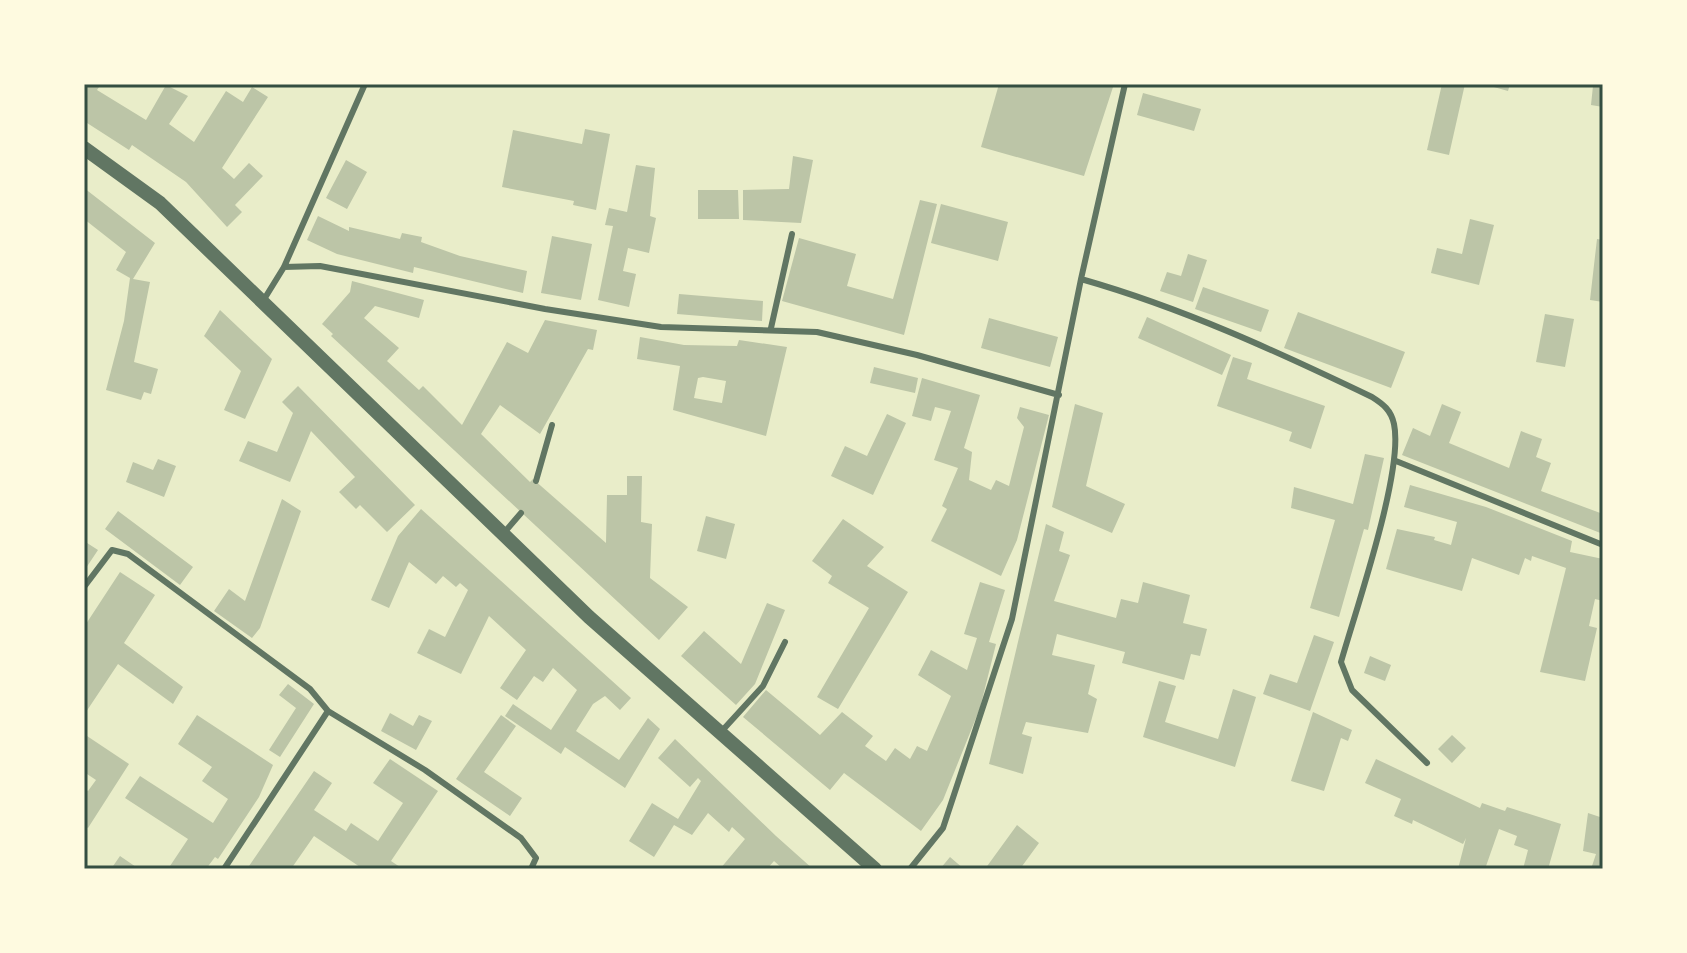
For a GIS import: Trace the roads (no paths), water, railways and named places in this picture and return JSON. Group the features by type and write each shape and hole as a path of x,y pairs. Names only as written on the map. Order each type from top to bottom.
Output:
{"street":[{"path":"84,148 160,203 589,617 875,869"}],"lane":[{"path":"263,302 284,267 365,84"},
{"path":"910,869 943,828 1012,619 1081,279 1125,84"},
{"path":"771,328 792,234"},
{"path":"284,267 320,266 545,309 661,327 771,328 817,332 917,355 1059,395"},
{"path":"1081,279 1147,298 1228,328 1372,397 1388,408 1394,421 1396,461 1341,662 1352,690 1427,763"},
{"path":"536,481 552,425"},
{"path":"1396,461 1603,545"},
{"path":"503,534 521,513"},
{"path":"84,587 105,555 118,549 298,680 328,711 425,770 521,838 536,858 531,869"},
{"path":"720,733 763,686 785,642"},
{"path":"224,869 328,711"}]}
